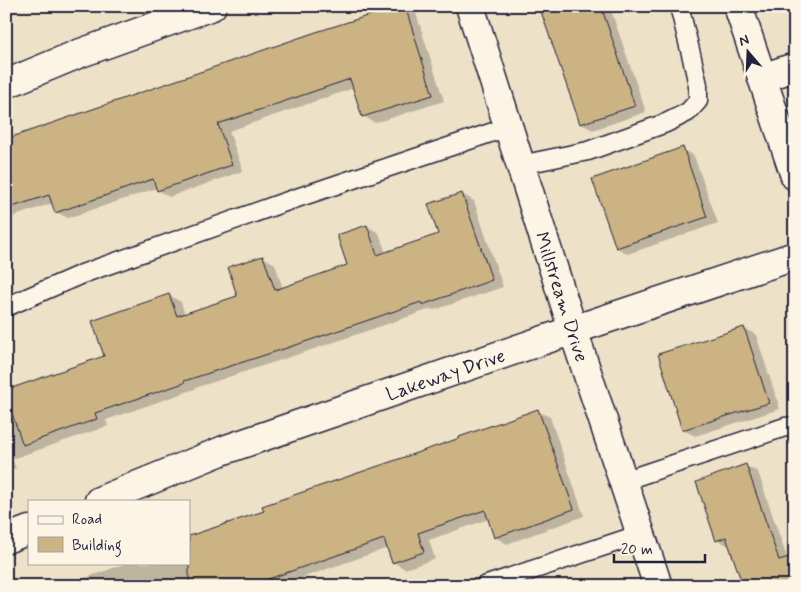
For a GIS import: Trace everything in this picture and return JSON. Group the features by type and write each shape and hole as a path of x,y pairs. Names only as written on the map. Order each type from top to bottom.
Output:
{"street":[{"path":"6,84 78,54 212,6"},
{"name":"Millstream Drive","path":"470,6 573,330 658,586"},
{"path":"738,6 795,176"},
{"path":"762,78 795,67"},
{"name":"Lakeway Drive","path":"101,500 224,450 795,256"},
{"path":"6,539 28,530"}],"lane":[{"path":"520,165 588,152 666,123 688,112 698,101 698,85 679,6"},
{"path":"6,307 82,274 282,203 508,127"},
{"path":"623,481 786,427 795,426"},
{"path":"484,586 641,534"}],"building":[{"path":"399,6 405,6 433,95 362,117 350,79 218,124 232,165 157,191 153,179 55,213 49,195 6,209 6,139 316,32"},
{"path":"539,6 601,6 635,106 580,124"},
{"path":"683,147 707,217 616,248 592,179"},
{"path":"462,193 492,280 422,305 421,302 184,381 184,383 95,413 97,419 23,445 6,397 6,390 104,356 92,321 169,294 177,316 237,296 228,267 263,256 275,290 347,265 337,235 367,225 377,255 438,234 428,204"},
{"path":"744,327 769,403 682,430 658,354"},
{"path":"538,409 574,509 494,538 485,510 418,533 424,552 392,563 384,539 248,586 189,586 190,536 264,511 262,506"},
{"path":"746,464 779,560 795,555 795,586 743,586 726,537 716,541 696,482"}]}
